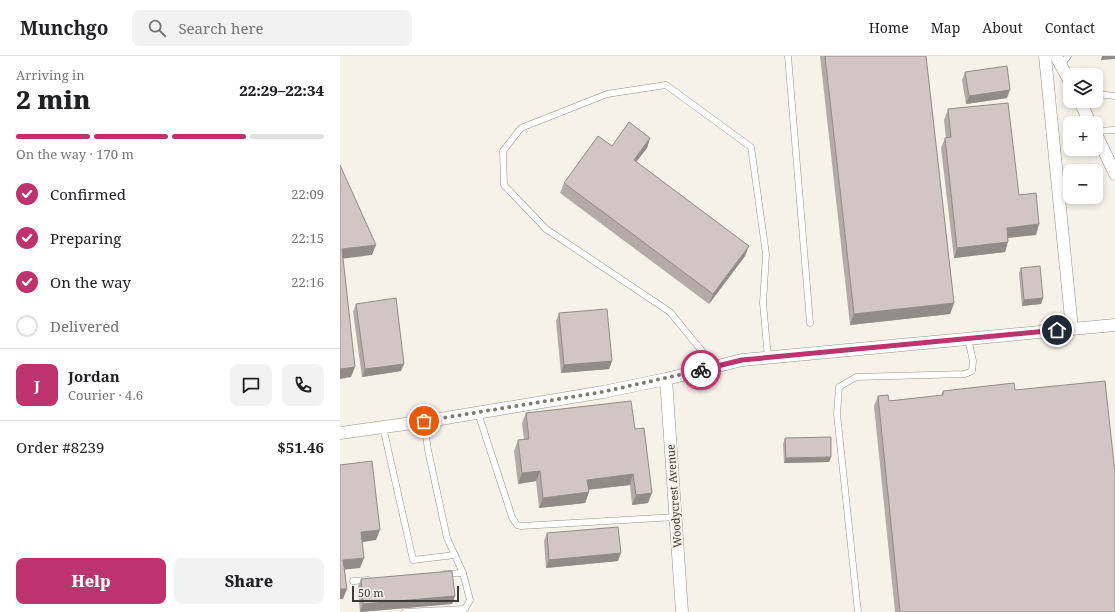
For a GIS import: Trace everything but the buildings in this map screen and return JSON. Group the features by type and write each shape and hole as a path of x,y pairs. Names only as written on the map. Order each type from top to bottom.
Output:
{"street":[{"path":"1045,56 1072,329"},
{"path":"1103,148 1115,174"},
{"path":"340,433 478,413 602,392 666,379 742,360 1115,325"},
{"name":"Woodycrest Avenue","path":"666,379 682,612"}],"lane":[{"path":"788,56 810,323"},
{"path":"715,367 670,312 546,229 504,184 503,150 521,128 607,94 666,85 751,147 766,254 763,303 768,358"},
{"path":"1103,95 1115,96"},
{"path":"1103,132 1115,130"},
{"path":"858,612 838,414 839,387 856,377 965,374 972,371 973,361 968,339"},
{"path":"478,413 512,517 517,526 676,517"},
{"path":"405,612 465,609 470,600 463,573 447,538 428,450 424,421"},
{"path":"383,427 413,560 455,554"},
{"path":"440,574 463,573"},
{"path":"353,581 376,579"}],"way so far":[{"path":"424,421 602,392 701,370"}],"route":[{"path":"701,370 742,360 1057,330"}]}
